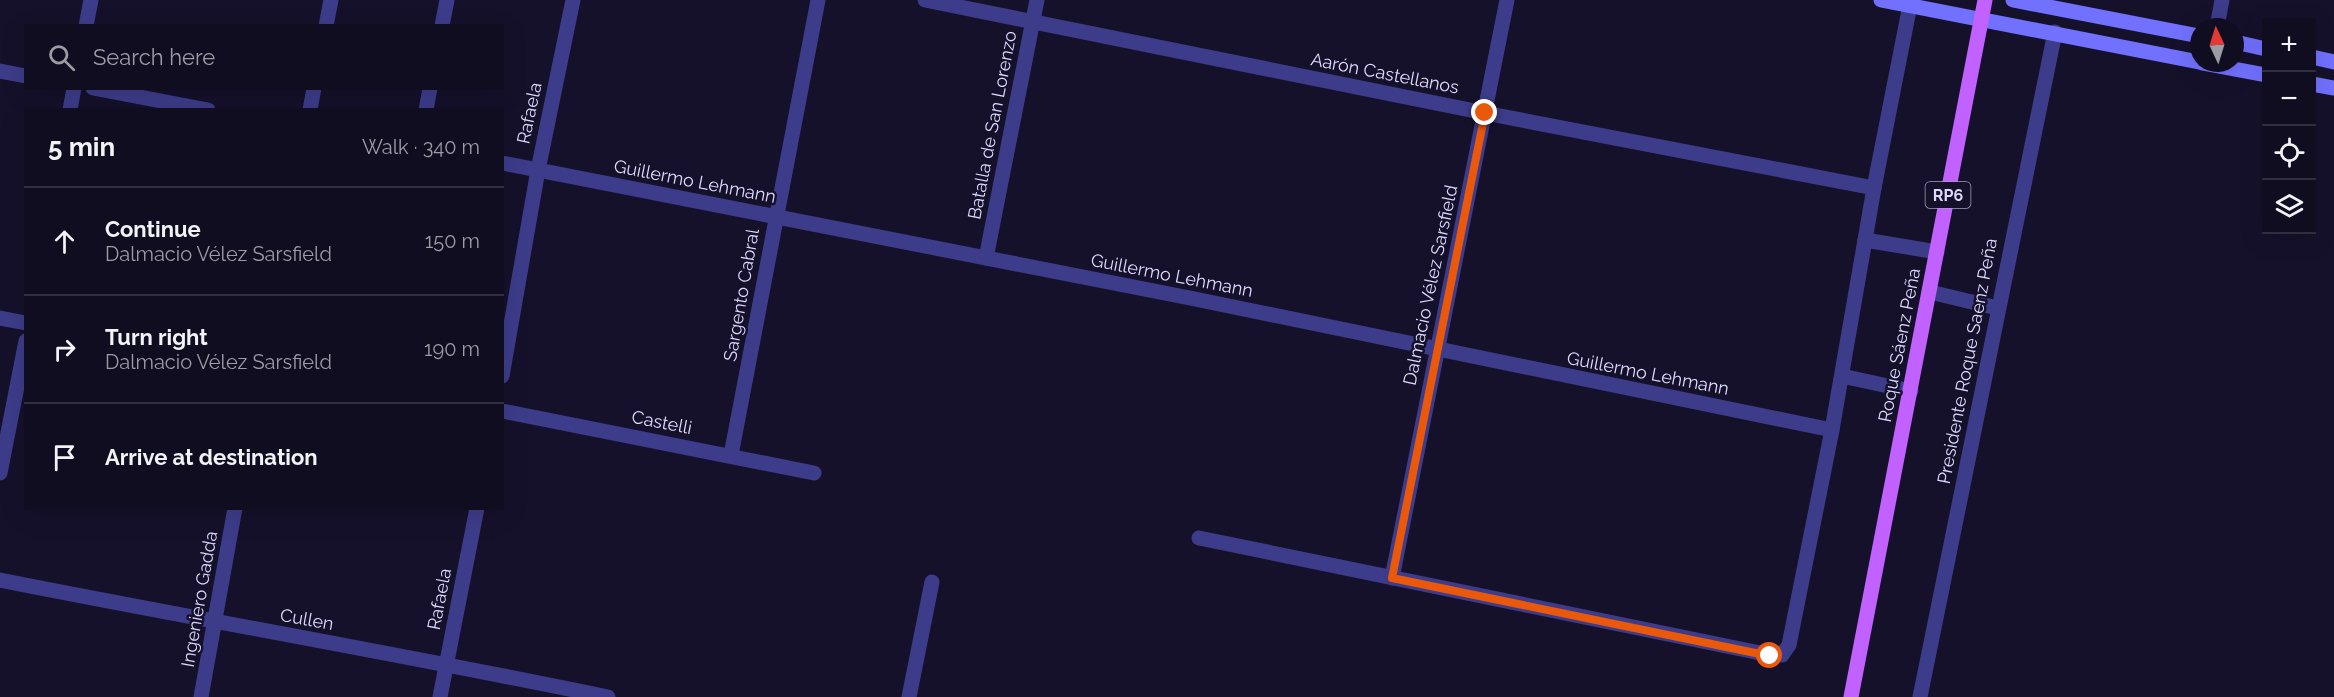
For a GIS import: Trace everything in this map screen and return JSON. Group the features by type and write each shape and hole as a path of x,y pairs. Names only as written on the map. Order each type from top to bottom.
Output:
{"main road":[{"path":"1881,0 1911,3 2190,60"},
{"name":"Roque Sáenz Peña","path":"1851,697 1985,0"},
{"path":"2013,0 2190,34"},
{"path":"2244,44 2262,47"},
{"path":"2316,58 2334,62"},
{"path":"2244,71 2262,74"},
{"path":"2316,85 2334,88"}],"street":[{"path":"86,24 91,0"},
{"path":"326,24 331,0"},
{"path":"442,24 447,0"},
{"name":"Rafaela","path":"504,365 538,170 573,0"},
{"name":"Sargento Cabral","path":"731,455 818,0"},
{"name":"Aarón Castellanos","path":"925,0 1485,113 1874,188"},
{"name":"Batalla de San Lorenzo","path":"986,258 1037,0"},
{"name":"Dalmacio Vélez Sarsfield","path":"1392,578 1507,0"},
{"path":"2219,18 2222,0"},
{"path":"1199,538 1770,656 1782,655 1789,645 1832,430 1874,188 1911,3"},
{"name":"Presidente Roque Saenz Peña","path":"1920,697 1997,308 2055,32"},
{"path":"0,71 24,76"},
{"path":"70,108 74,90"},
{"path":"103,90 198,108"},
{"path":"310,108 314,90"},
{"path":"426,108 430,90"},
{"name":"Guillermo Lehmann","path":"504,163 986,258 1832,430"},
{"path":"1865,240 1937,252"},
{"path":"1930,292 1997,308"},
{"path":"0,318 24,323"},
{"path":"0,473 24,351"},
{"path":"1842,376 1911,391"},
{"name":"Castelli","path":"504,411 814,473"},
{"name":"Ingeniero Gadda","path":"201,697 236,510"},
{"name":"Rafaela","path":"440,697 477,510"},
{"name":"Cullen","path":"0,580 608,697"},
{"path":"909,697 932,582"}],"route":[{"path":"1485,113 1392,578 1770,656"}]}
